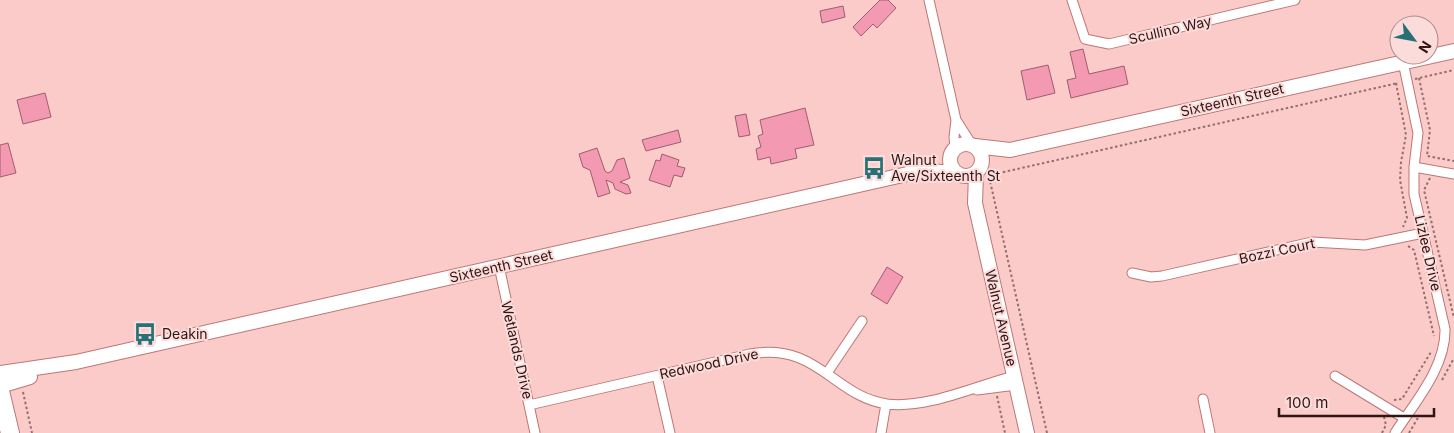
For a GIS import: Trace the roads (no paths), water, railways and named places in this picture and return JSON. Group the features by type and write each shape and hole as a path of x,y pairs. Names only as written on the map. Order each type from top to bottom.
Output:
{"highway":[{"path":"0,391 10,433"}],"street":[{"path":"929,0 956,120 950,166 958,175 965,177 979,169 981,155 956,120"},
{"name":"Scullino Way","path":"1072,0 1085,39 1109,44 1294,0"},
{"name":"Sixteenth Street","path":"1439,54 1454,51"},
{"name":"Sixteenth Street","path":"973,146 1010,150 1390,65"},
{"name":"Lizlee Drive","path":"1395,433 1438,363 1446,343 1445,329 1414,194 1414,167 1418,133 1413,101 1406,81 1403,65"},
{"path":"953,151 960,145 973,146"},
{"name":"Sixteenth Street","path":"979,169 1010,150"},
{"name":"Sixteenth Street","path":"926,170 953,151"},
{"path":"1414,167 1431,168 1454,174"},
{"name":"Walnut Avenue","path":"975,203 979,169"},
{"name":"Sixteenth Street","path":"0,373 76,362 926,170 958,175"},
{"name":"Walnut Avenue","path":"958,175 975,203 1027,433"},
{"name":"Bozzi Court","path":"1132,273 1151,277 1162,276 1312,242 1364,245 1423,233"},
{"name":"Wetlands Drive","path":"499,266 535,433"},
{"path":"827,373 862,320"},
{"name":"Redwood Drive","path":"529,405 750,354 772,351 797,356 864,396 886,404 908,404 1015,380"},
{"name":"Sixteenth Street","path":"0,386 76,362"},
{"path":"657,376 670,433"},
{"path":"1335,376 1404,418"},
{"name":"Redwood Drive","path":"967,391 995,389 1015,380"},
{"path":"1203,399 1210,433"},
{"path":"881,433 886,404"}],"place":[{"name":"Walnut Ave/Sixteenth St","path":"874,168"},
{"name":"Deakin","path":"145,334"}]}
